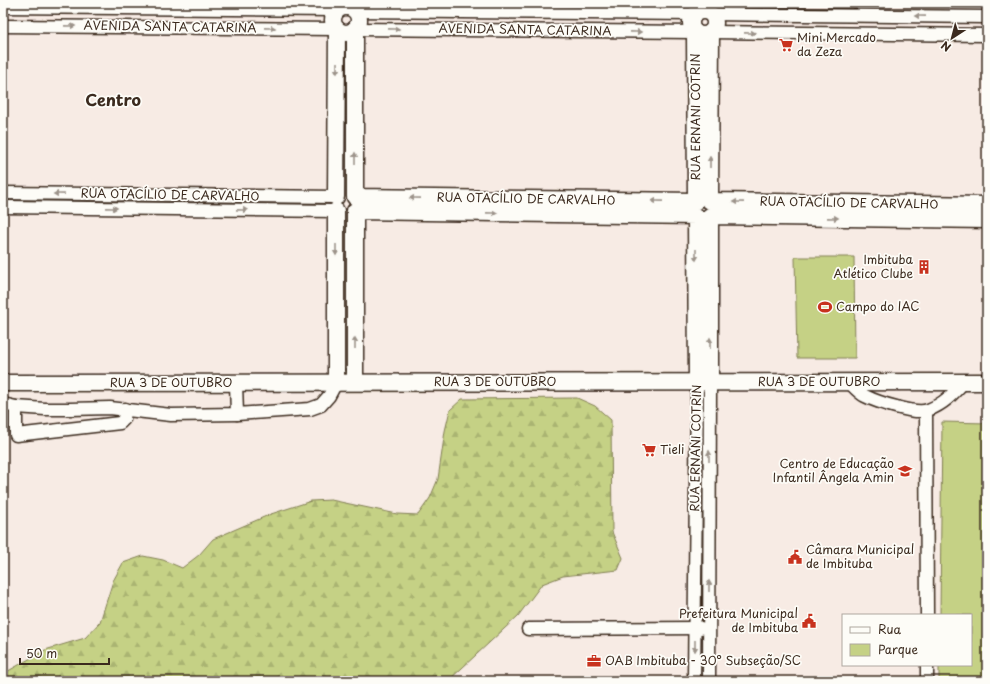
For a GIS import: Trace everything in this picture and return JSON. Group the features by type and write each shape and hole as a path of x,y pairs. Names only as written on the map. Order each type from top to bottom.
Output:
{"street":[{"name":"AVENIDA SANTA CATARINA","path":"3,7 231,9 337,7"},
{"path":"50,26 51,7"},
{"path":"3,404 16,407 70,409 98,407 171,415 237,414 310,409 321,405 329,396 336,383 337,29 333,22 333,17 337,7 355,7 359,18 359,22 355,29 355,382"},
{"name":"AVENIDA SANTA CATARINA","path":"355,7 703,9 987,17"},
{"path":"124,8 124,27"},
{"path":"230,28 231,9"},
{"path":"703,9 713,17 715,23 703,32 692,25 692,21 703,9"},
{"name":"AVENIDA SANTA CATARINA","path":"3,26 337,29"},
{"path":"337,29 344,33 355,29"},
{"name":"AVENIDA SANTA CATARINA","path":"355,29 987,35"},
{"name":"RUA ERNANI COTRIN","path":"703,32 703,382 709,535 709,681"},
{"path":"336,133 355,133"},
{"path":"342,192 353,194 355,204 349,215 346,216 338,214 336,204 342,192"},
{"name":"RUA OTACÍLIO DE CARVALHO","path":"3,193 282,196 336,204"},
{"path":"135,194 135,208"},
{"path":"172,209 173,195"},
{"path":"281,210 282,196"},
{"name":"RUA OTACÍLIO DE CARVALHO","path":"3,207 281,210 336,204"},
{"name":"RUA OTACÍLIO DE CARVALHO","path":"355,204 963,212 987,205"},
{"name":"RUA OTACÍLIO DE CARVALHO","path":"963,212 987,220"},
{"path":"336,300 355,299"},
{"name":"RUA ERNANI COTRIN","path":"694,681 696,535 703,382"},
{"path":"849,382 864,396 882,403 906,409 926,411 947,400 964,382"},
{"name":"RUA 3 DE OUTUBRO","path":"3,383 987,382"},
{"path":"236,383 237,414"},
{"path":"16,407 16,435 120,423 124,419 125,409"},
{"path":"926,411 927,614"},
{"path":"696,535 709,535"},
{"path":"528,629 709,628"},
{"path":"927,666 928,681"}],"green space":[{"name":"Campo do IAC","path":"795,257 854,257 855,358 797,358"},
{"path":"577,398 595,406 611,420 612,532 623,558 618,570 563,576 542,584 518,616 448,681 3,681 3,674 45,650 85,638 100,622 113,581 123,563 143,556 163,560 182,568 199,555 213,539 271,514 311,501 331,500 397,514 418,515 430,498 438,479 445,431 450,410 462,399"},
{"path":"942,422 987,423 987,681 939,681 939,666 972,666 972,614 940,614"}],"place":[{"name":"Mini Mercado da Zeza","path":"786,45"},
{"name":"Imbituba Atlético Clube","path":"924,267"},
{"name":"Campo do IAC","path":"825,307"},
{"name":"Tieli","path":"649,450"},
{"name":"Centro de Educação Infantil Ângela Amin","path":"905,471"},
{"name":"Câmara Municipal de Imbituba","path":"795,557"},
{"name":"Prefeitura Municipal de Imbituba","path":"809,621"},
{"name":"OAB Imbituba - 30° Subseção/SC","path":"594,661"}],"district":[{"name":"Centro","path":"113,100"}]}
